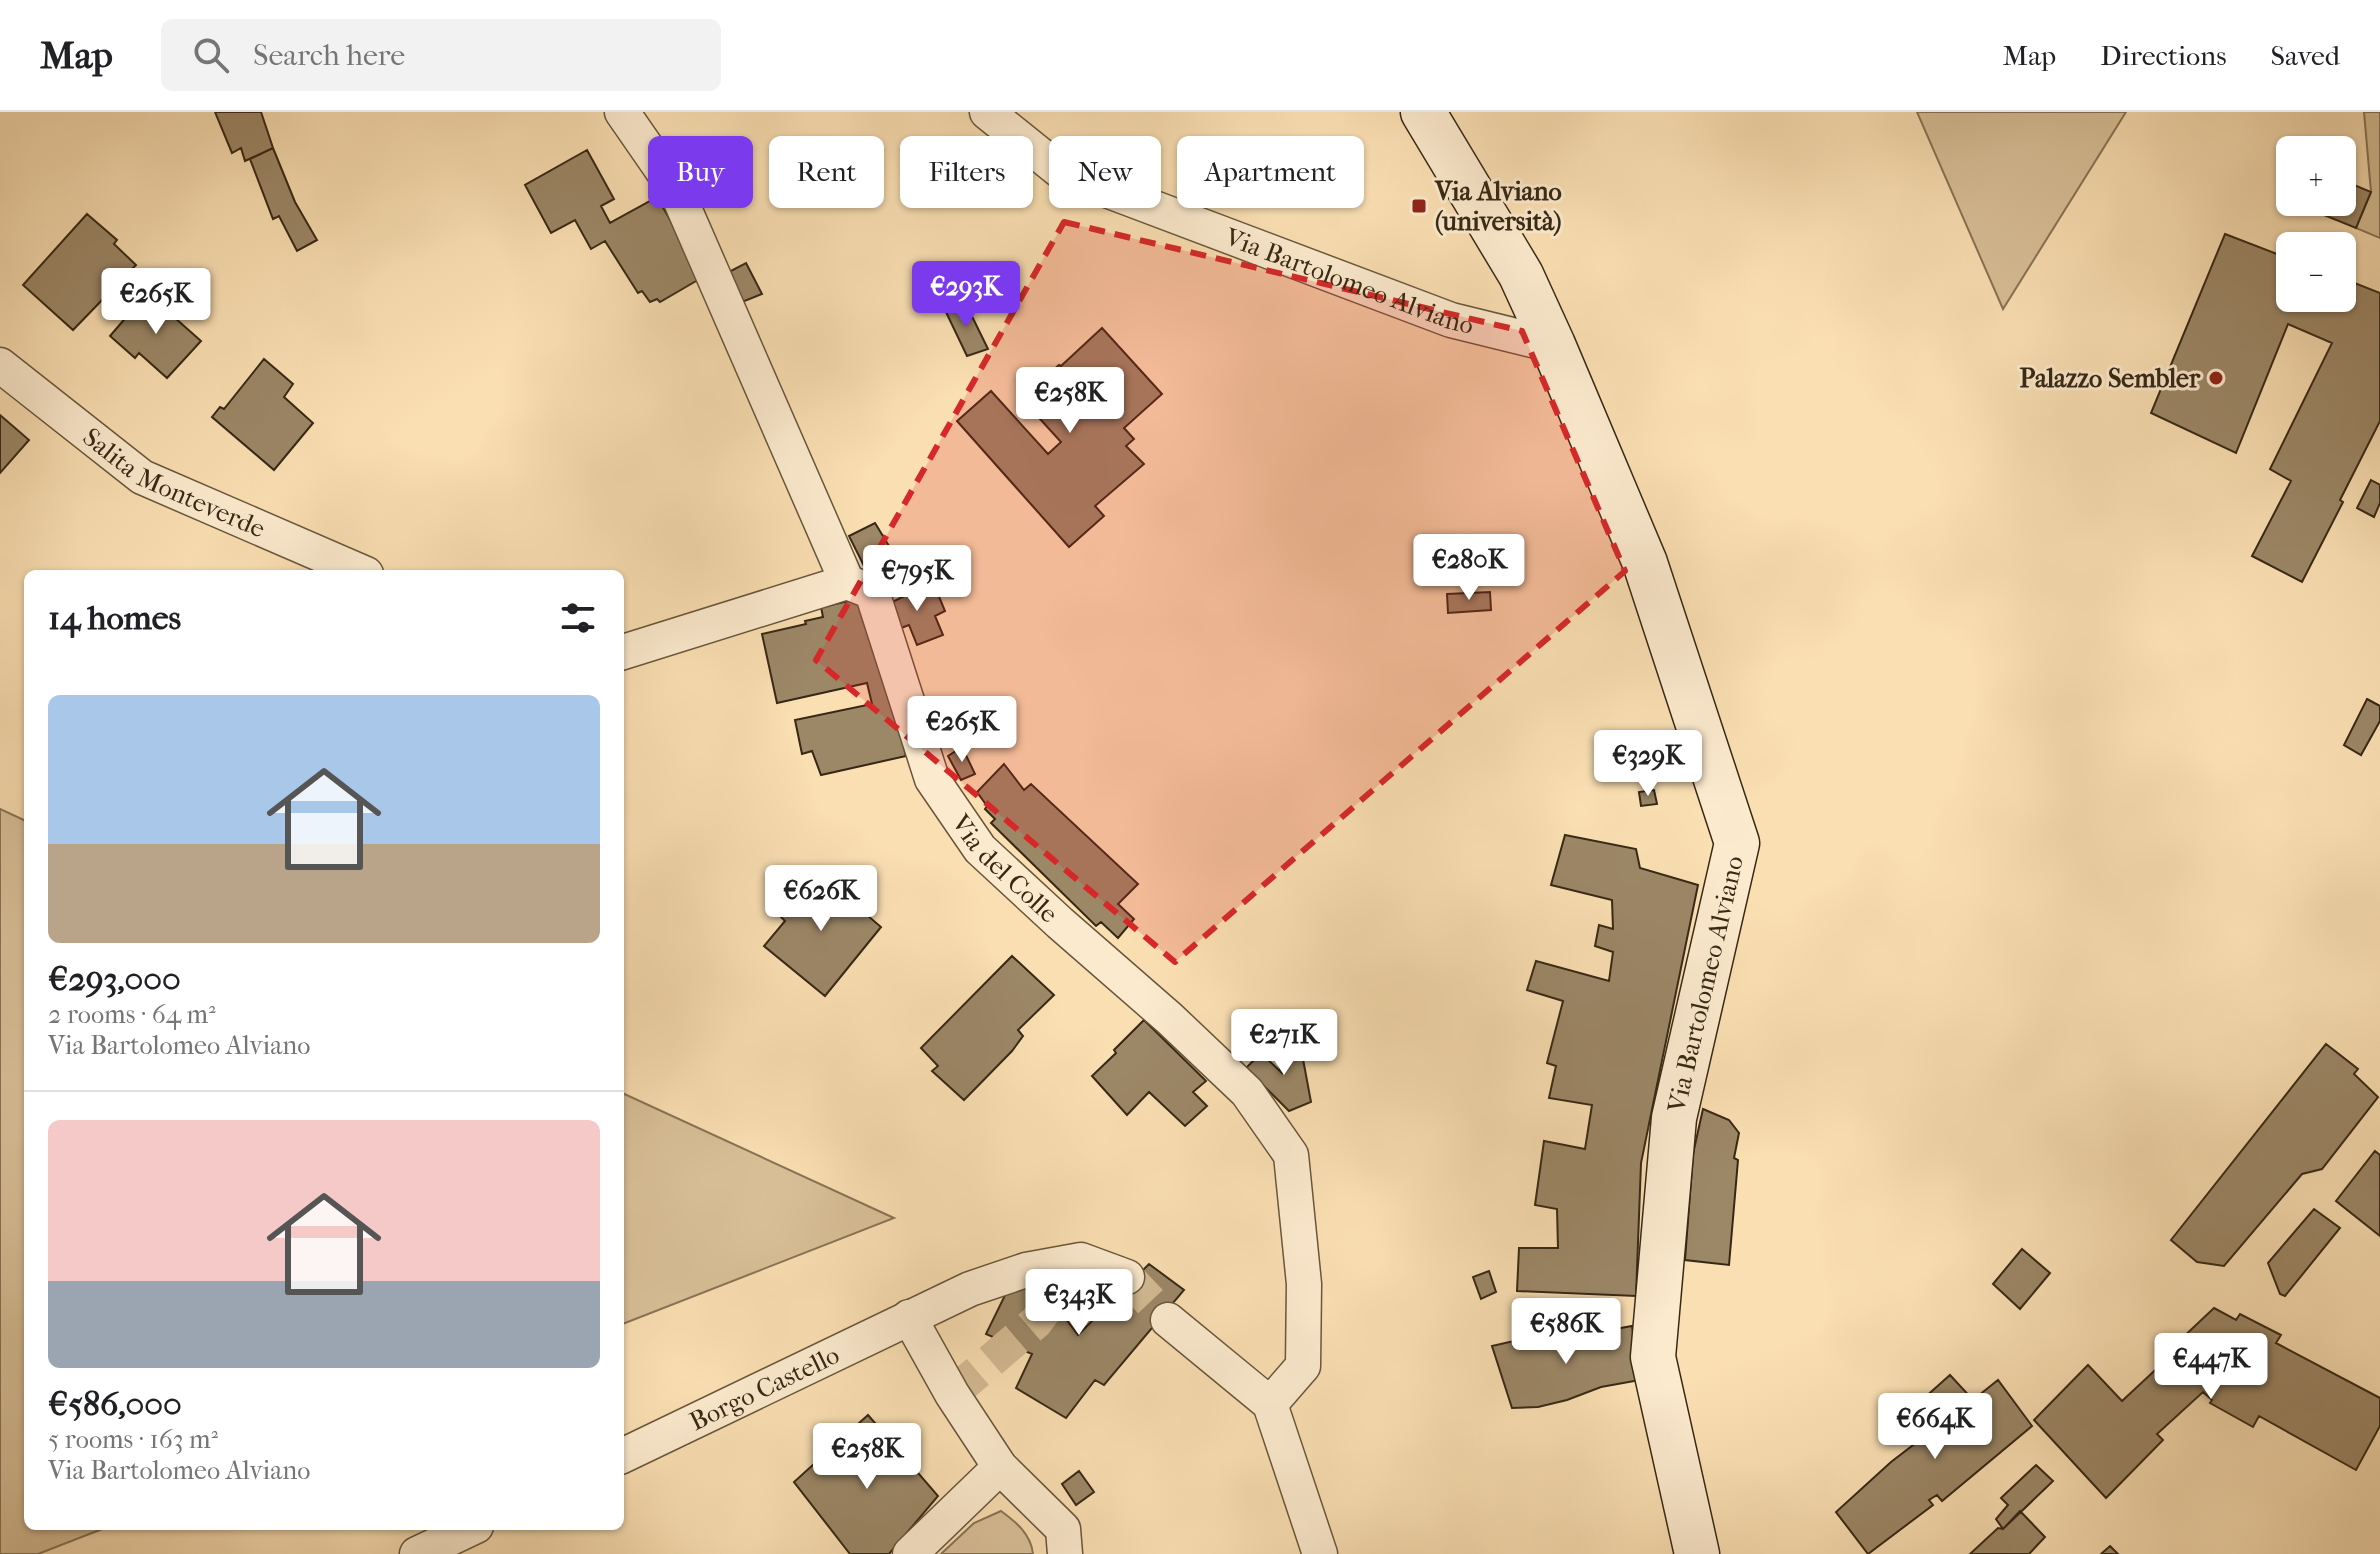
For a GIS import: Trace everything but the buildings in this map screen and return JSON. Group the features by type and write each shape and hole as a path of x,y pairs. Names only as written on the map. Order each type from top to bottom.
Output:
{"main road":[{"name":"Via Bartolomeo Alviano","path":"1423,112 1521,275 1553,345 1645,563 1737,843 1674,1118 1653,1357 1697,1554"}],"street":[{"name":"Via del Colle","path":"622,112 676,190 847,582 872,592 932,779 980,849 1247,1092 1291,1155 1304,1284 1303,1366 1270,1404"},
{"name":"Via Bartolomeo Alviano","path":"987,112 1064,174 1451,320 1553,345"},
{"name":"Salita Monteverde","path":"0,365 142,477 357,570"},
{"path":"624,652 847,582"},
{"name":"Borgo Castello","path":"624,1455 970,1289 1026,1270 1081,1260 1127,1277"},
{"path":"909,1317 952,1394 1000,1467 1063,1529 1065,1554"},
{"path":"1168,1320 1270,1404 1320,1554"},
{"path":"910,1554 1000,1467"},
{"path":"417,1554 468,1530"}],"highlighted area":[{"path":"1064,222 1522,331 1625,571 1175,962 816,660"}],"shaded area":[{"path":"1917,112 2126,112 2003,309"},
{"path":"2364,112 2380,112 2380,238 2356,228 2371,192"},
{"path":"0,809 24,820 24,1530 100,1530 38,1554 0,1554"},
{"path":"624,1094 894,1218 624,1323"},
{"path":"1001,1511 1026,1535 1033,1554 941,1554 974,1523"}],"tunnel":[{"path":"952,1394 1036,1322 1081,1260"},
{"path":"1127,1277 1168,1320"}],"place":[{"name":"Via Alviano (università)","path":"1419,206"},
{"name":"Palazzo Sembler","path":"2216,378"}]}
